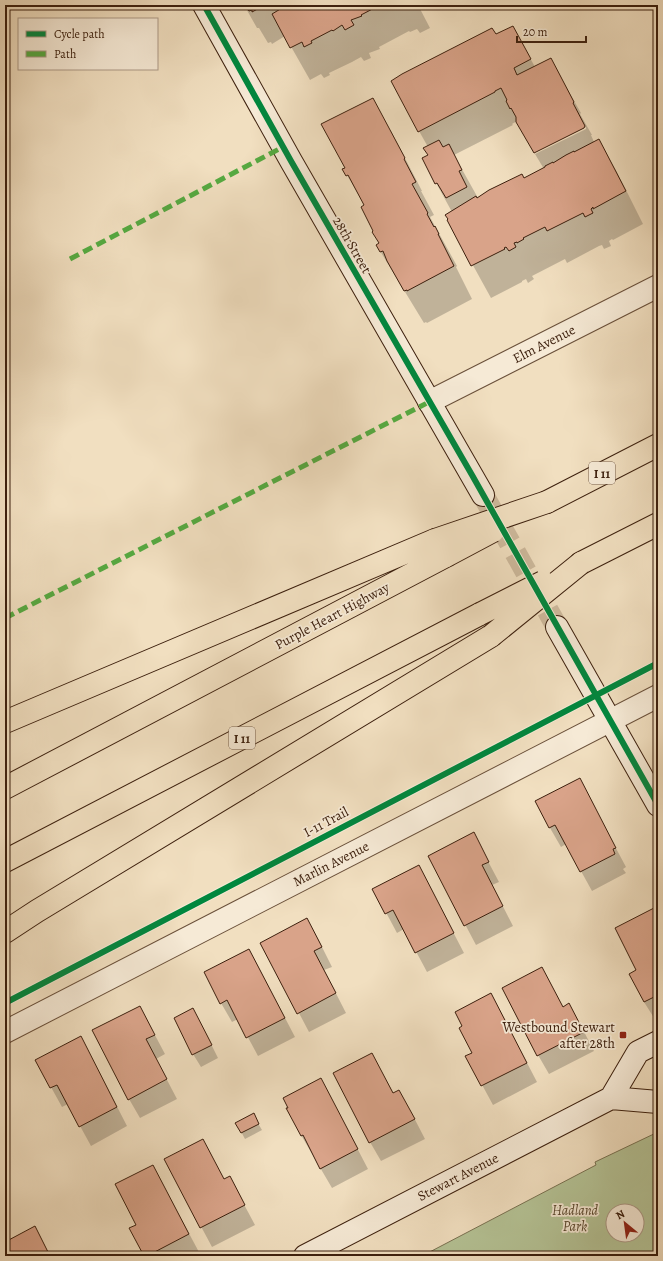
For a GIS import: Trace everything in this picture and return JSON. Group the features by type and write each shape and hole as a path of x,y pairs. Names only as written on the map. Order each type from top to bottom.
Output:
{"highway":[{"name":"I 11","path":"440,548 547,502 658,445"},
{"name":"I 11","path":"5,861 480,614 658,524"},
{"path":"5,722 440,548"},
{"name":"Purple Heart Highway","path":"5,788 440,548"},
{"path":"5,932 43,906 491,636 580,563"}],"street":[{"name":"28th Street","path":"204,5 294,168 483,495"},
{"name":"Elm Avenue","path":"429,402 658,286"},
{"path":"557,627 658,806"},
{"name":"Marlin Avenue","path":"5,1032 658,696"},
{"path":"658,1042 638,1052 611,1098 658,1102"},
{"name":"Stewart Avenue","path":"305,1256 611,1098"}],"green space":[{"name":"Hadland Park","path":"658,1132 658,1256 422,1256 596,1165 595,1162"}],"building":[{"path":"245,5 265,5 252,12 252,10 249,11"},
{"path":"287,5 380,5 361,15 362,16 351,20 354,25 345,30 342,25 333,31 332,30 311,41 312,43 304,47 302,42 290,48 272,14"},
{"path":"513,26 531,59 514,68 517,75 551,58 574,102 573,103 585,126 584,128 534,153 516,122 516,117 511,108 510,109 501,88 418,132 391,81 492,28 496,34"},
{"path":"373,98 405,158 404,159 416,182 412,184 434,227 435,226 454,266 407,291 404,291 383,251 380,252 376,245 379,243 372,232 373,231 361,207 364,205 348,175 346,176 342,169 345,168 321,124"},
{"path":"599,139 626,191 593,209 593,207 591,209 593,213 585,217 583,213 547,231 545,227 523,238 524,239 517,243 514,243 516,247 509,251 506,247 504,248 505,249 471,266 445,215 476,196 477,198 489,190 522,174 524,178"},
{"path":"439,140 443,147 449,144 462,170 459,171 467,187 446,198 437,183 435,184 422,158 428,155 423,148"},
{"path":"580,778 616,848 613,849 615,854 580,872 555,825 549,828 535,801"},
{"path":"474,832 489,862 482,865 503,906 464,926 428,856"},
{"path":"419,865 454,933 415,953 393,910 385,914 372,889"},
{"path":"654,908 658,916 658,995 644,1002 629,974 636,970 615,928"},
{"path":"307,918 322,947 314,951 336,993 297,1014 260,943"},
{"path":"249,949 285,1018 246,1038 227,1000 220,1004 204,972"},
{"path":"542,967 563,1007 569,1003 584,1032 537,1056 502,988"},
{"path":"491,993 527,1063 481,1086 465,1056 472,1053 459,1028 462,1026 455,1012"},
{"path":"140,1006 155,1035 146,1039 167,1079 128,1100 92,1030"},
{"path":"193,1008 212,1045 192,1055 174,1018"},
{"path":"81,1036 117,1107 79,1127 57,1085 50,1088 35,1060"},
{"path":"372,1053 393,1093 399,1090 415,1119 369,1143 333,1073"},
{"path":"321,1078 358,1149 320,1169 303,1135 301,1136 286,1108 288,1108 283,1098"},
{"path":"254,1113 259,1124 241,1133 235,1123"},
{"path":"203,1139 224,1179 230,1176 245,1205 200,1228 164,1159"},
{"path":"153,1165 189,1234 147,1256 144,1256 129,1228 136,1225 115,1184"},
{"path":"35,1226 50,1256 5,1256 5,1242"}],"tunnel":[{"path":"483,495 557,627"}],"marked path":[{"path":"70,259 283,147"},
{"path":"5,618 429,402"}],"cycle path":[{"path":"204,5 291,161 472,475 658,805"},
{"name":"I-11 Trail","path":"5,1003 658,663"}],"place":[{"name":"Westbound Stewart after 28th","path":"623,1035"}]}
